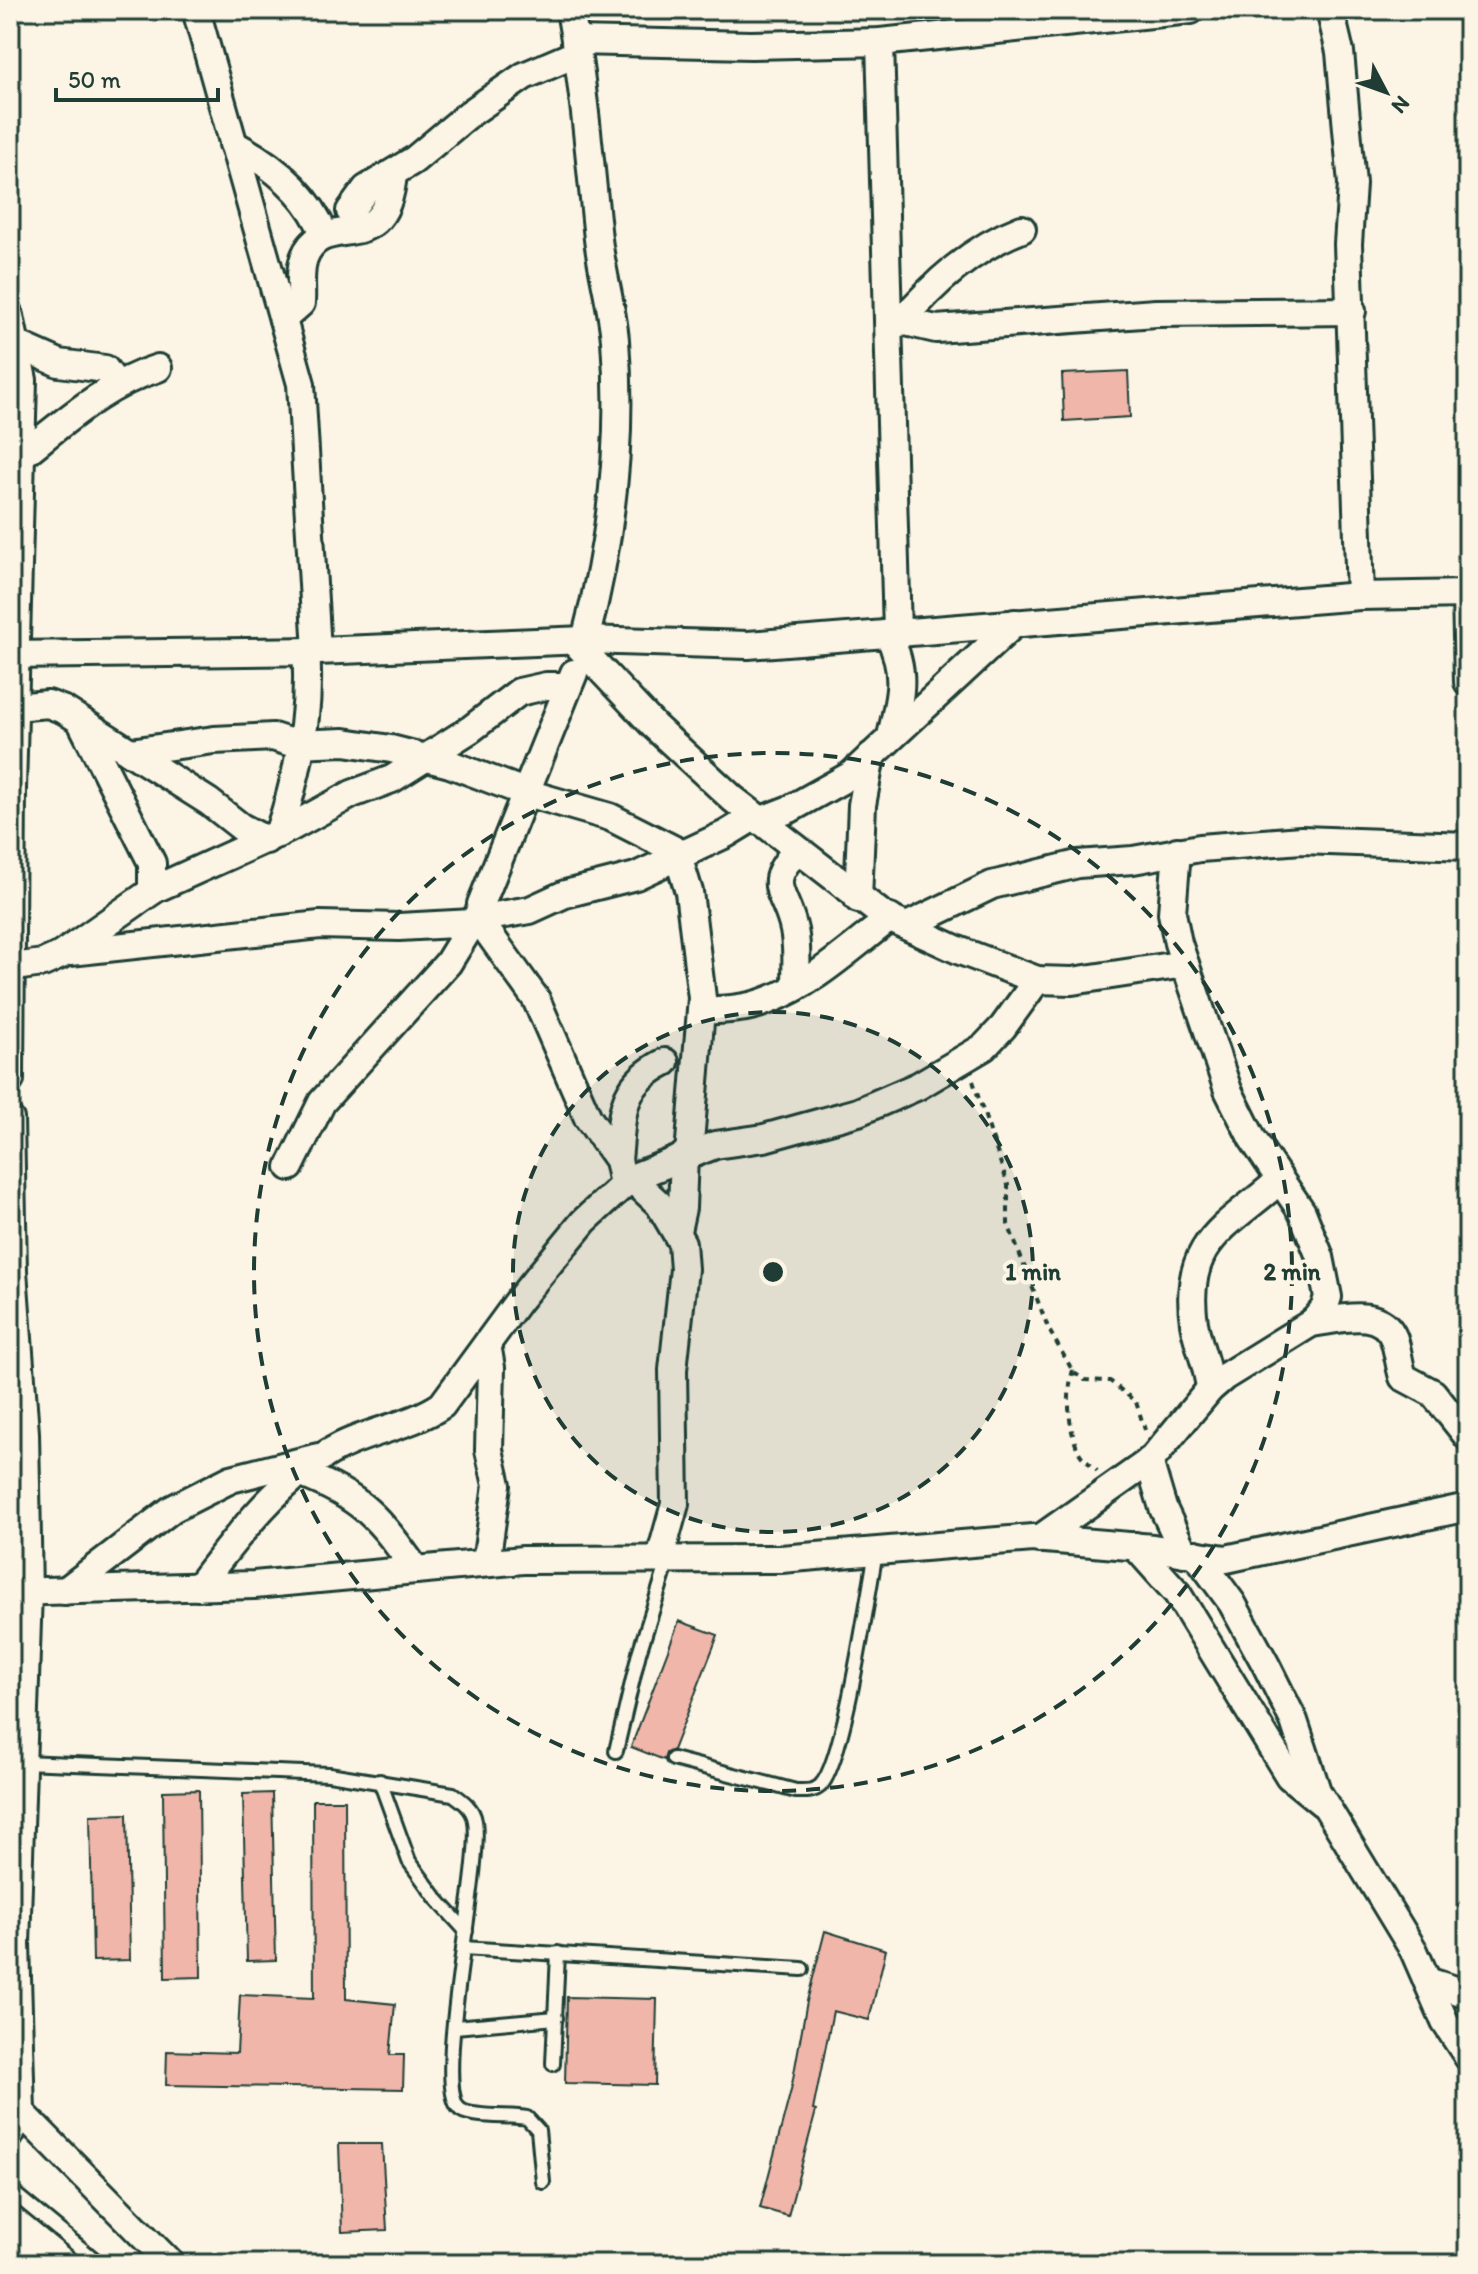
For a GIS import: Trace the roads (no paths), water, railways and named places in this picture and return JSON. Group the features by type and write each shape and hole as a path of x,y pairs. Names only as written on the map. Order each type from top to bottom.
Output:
{"street":[{"path":"290,1167 322,1102 448,963 479,916 567,686 605,564 619,427 615,337 599,247 577,47 570,10"},
{"path":"350,211 366,189 393,173 524,76 577,47 880,42 1091,14 1191,10"},
{"path":"1330,10 1340,52 1352,184 1348,244 1360,596"},
{"path":"199,14 301,384 312,651 290,800 272,837"},
{"path":"880,42 894,320 893,632 902,680 891,736"},
{"path":"233,144 262,160 292,187 308,204 324,234"},
{"path":"283,319 301,303 304,260 311,247 324,234 356,231 379,219 390,201 393,173"},
{"path":"894,320 977,251 993,240 1022,229"},
{"path":"894,320 936,329 1156,313 1352,311"},
{"path":"10,316 23,380 14,655 10,1080"},
{"path":"16,344 59,363 105,369 117,385"},
{"path":"21,456 117,385 158,368"},
{"path":"14,655 581,644 748,645 1360,596 1467,594 1468,682"},
{"path":"65,952 320,925 399,927 530,910 565,894 614,884 822,793 851,775 989,651 1015,623"},
{"path":"581,644 654,726 757,819 858,899 898,922 958,950 1037,980 1072,981 1185,964"},
{"path":"12,973 65,952 152,891 226,855 272,837 352,794 392,779 471,729 519,692 546,686 567,686"},
{"path":"15,707 48,704 209,802 241,827 272,837"},
{"path":"81,722 152,863 152,891"},
{"path":"130,752 238,738 257,741 273,737 300,743 344,742 426,757 527,793 610,817 680,855 689,892 701,1011 682,1208 677,1231"},
{"path":"858,899 862,805 871,756"},
{"path":"701,1011 735,1009 769,1001 898,922 992,885 1078,864 1301,840 1468,846"},
{"path":"796,851 779,874 777,884 794,927 796,987"},
{"path":"1039,1539 1150,1460 1210,1389 1311,1323 1324,1309 1326,1280 1302,1212 1252,1138 1228,1090 1185,964 1172,913 1177,851"},
{"path":"479,916 492,942 536,999 583,1107 624,1174 659,1204 682,1243 684,1269 673,1370 675,1504 665,1558"},
{"path":"65,1591 172,1509 231,1479 329,1454 435,1410 457,1387 519,1300 624,1174 687,1154 858,1112 966,1059 1003,1027 1037,980"},
{"path":"624,1174 627,1096 635,1082 665,1062"},
{"path":"10,1119 19,1592 16,2124 171,2264"},
{"path":"1210,1389 1194,1323 1193,1272 1197,1258 1207,1242 1280,1180"},
{"path":"1311,1323 1371,1317 1383,1324 1395,1343 1403,1377 1433,1393 1468,1437"},
{"path":"486,1563 497,1485 489,1450 491,1368 487,1344"},
{"path":"198,1587 229,1545 302,1474 329,1454"},
{"path":"1150,1460 1163,1508 1190,1553 1232,1603 1294,1721 1317,1791 1414,1951 1445,2022 1468,2057"},
{"path":"302,1474 348,1494 362,1505 382,1524 416,1570"},
{"path":"19,1592 254,1585 486,1563 665,1558 781,1559 1039,1539 1135,1546 1226,1559 1468,1507"},
{"path":"1135,1546 1177,1593 1289,1776 1329,1809"},
{"path":"1427,1981 1468,1994"}],"lane":[{"path":"673,1759 796,1791 813,1790 821,1785 837,1750 876,1552"},
{"path":"616,1751 665,1558"},
{"path":"18,1778 329,1774 453,1794 467,1805 475,1818 475,1834 466,1931 457,1979 450,2073 452,2101 461,2111 474,2114 527,2118 538,2130 543,2182"},
{"path":"380,1781 409,1861 436,1898 466,1931"},
{"path":"463,1948 802,1969"},
{"path":"553,2064 558,1953"},
{"path":"455,2027 556,2018"},
{"path":"10,2190 100,2264"}]}
